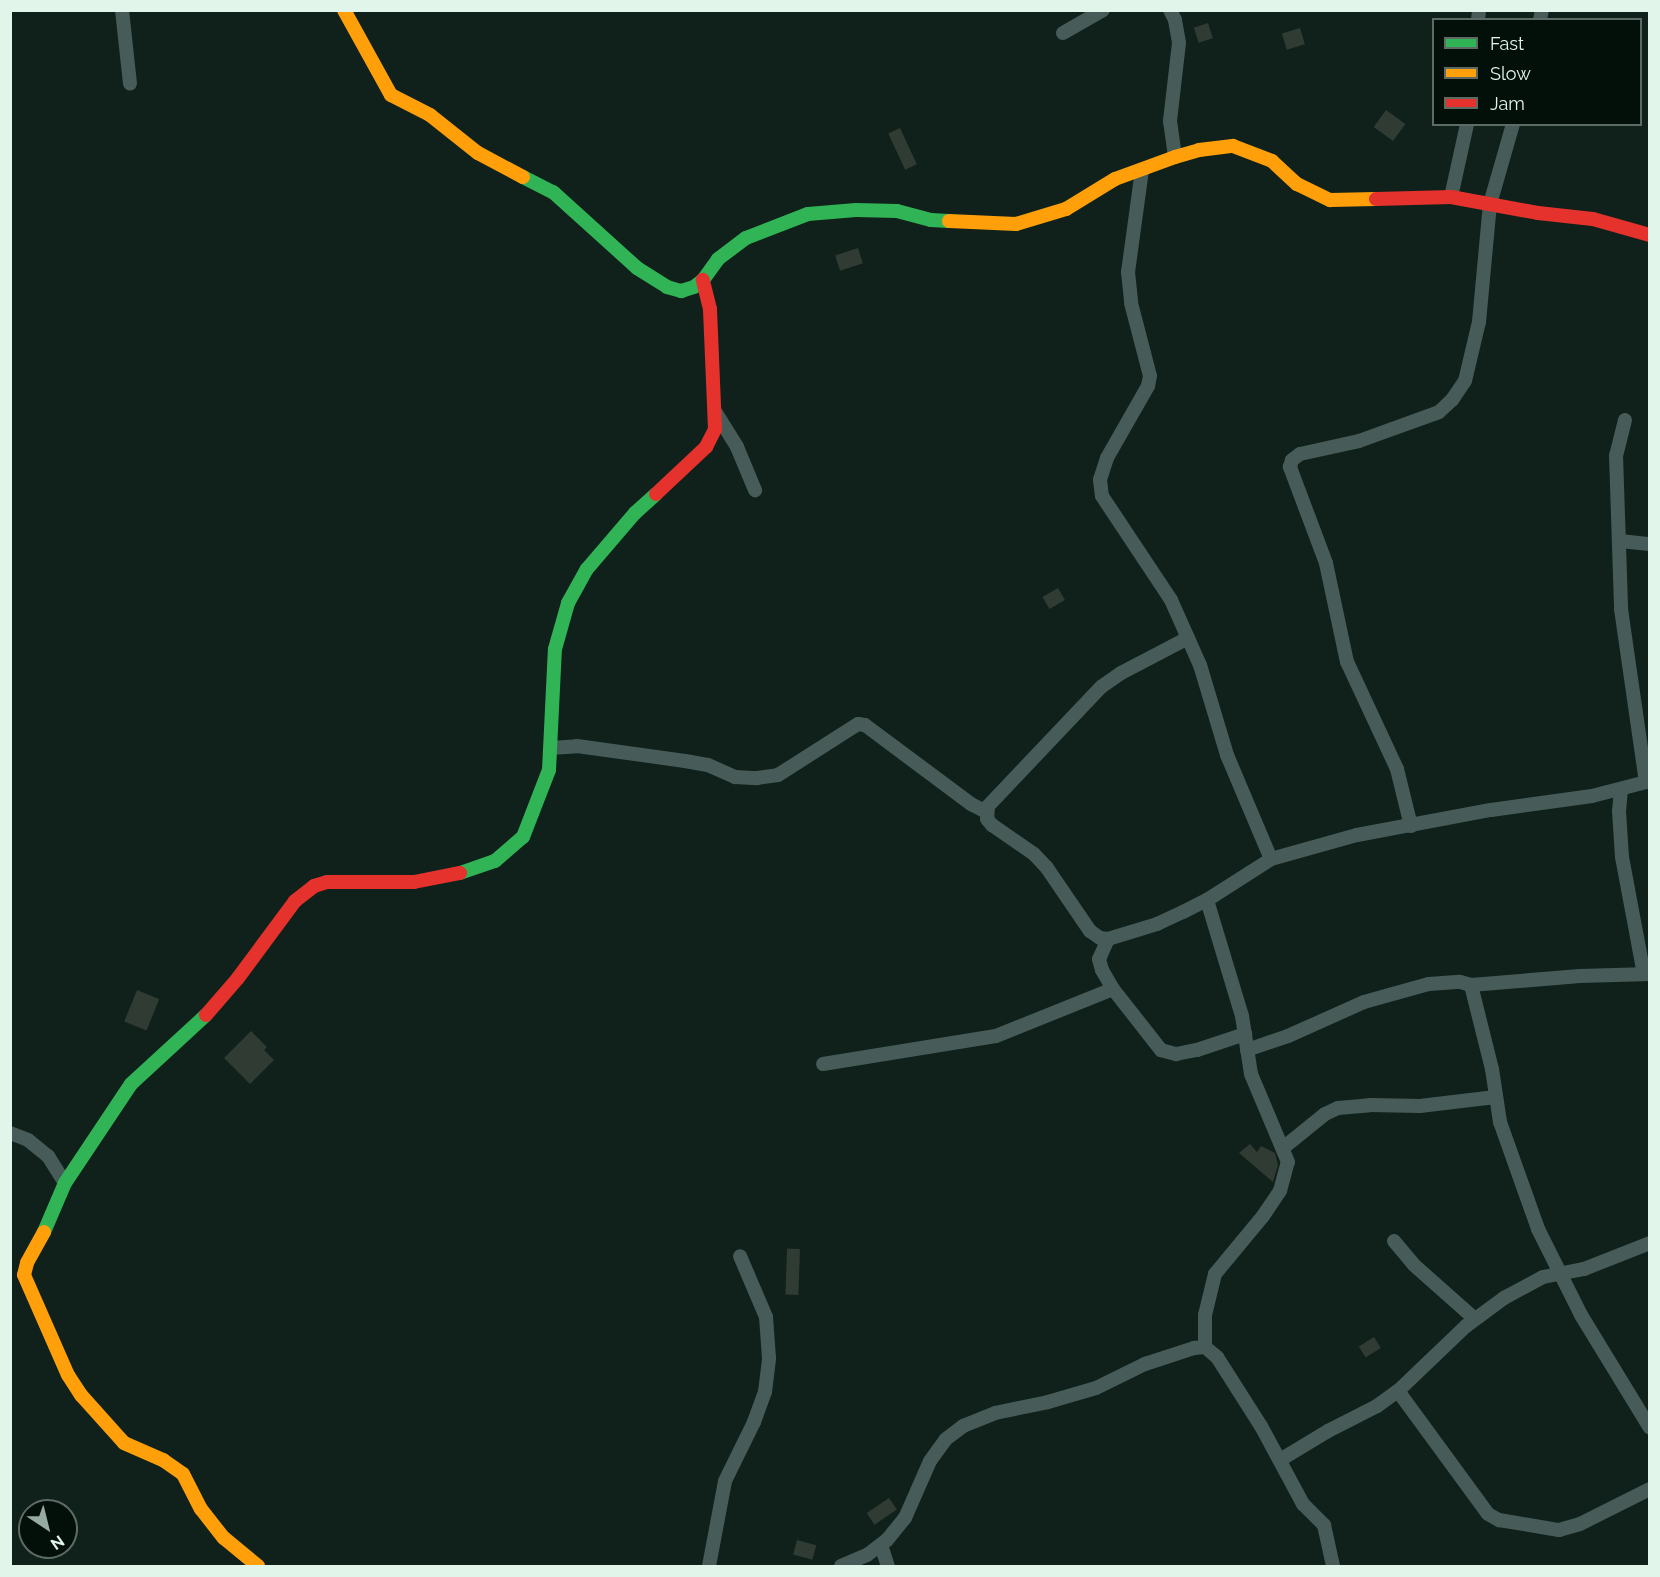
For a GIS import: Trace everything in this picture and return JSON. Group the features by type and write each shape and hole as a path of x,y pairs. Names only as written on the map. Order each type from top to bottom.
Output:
{"street":[{"path":"122,10 130,84"},
{"path":"344,10 384,87 391,95 430,115 478,153 553,192 637,268 668,287 681,291 694,287 703,280 718,259 746,238 808,214 856,210 897,211 931,220 1016,224 1065,208 1115,179 1175,157 1199,150 1233,146 1272,161 1297,184 1330,200 1451,197 1593,219 1650,235"},
{"path":"1063,33 1103,10"},
{"path":"1170,10 1175,20 1179,44 1170,121 1175,157"},
{"path":"1451,197 1467,126"},
{"path":"1411,826 1397,769 1347,662 1326,562 1290,467 1292,460 1300,454 1359,441 1403,427 1439,412 1452,400 1465,381 1479,322 1490,204 1512,126"},
{"path":"1142,170 1128,272 1131,303 1150,376 1144,394 1107,458 1100,480 1102,496 1171,600 1210,693 1227,755 1271,859"},
{"path":"258,1566 241,1554 212,1524 201,1509 183,1474 163,1460 124,1443 81,1395 68,1375 24,1275 27,1263 54,1213 65,1183 131,1084 151,1063 202,1020 238,978 295,901 314,886 327,882 414,882 450,877 495,861 523,837 549,770 550,709 555,649 568,603 587,569 635,513 706,447 715,429 711,309 703,280"},
{"path":"716,413 737,447 755,490"},
{"path":"1188,638 1121,673 1101,687 991,801 987,812 987,819 992,825 1034,854 1047,868 1090,932 1100,938 1108,939 1157,924 1207,900 1271,859 1357,835 1491,810 1562,801 1648,781 1621,609 1616,455 1625,420"},
{"path":"1620,542 1650,544"},
{"path":"551,748 577,746 685,761 708,765 735,777 757,778 778,775 858,724 865,725 971,804 987,812"},
{"path":"1246,1050 1288,1036 1381,996 1443,982 1471,986 1580,976 1647,974 1622,856 1619,811 1621,789"},
{"path":"1205,1347 1205,1315 1215,1274 1263,1216 1280,1191 1288,1162 1259,1094 1246,1050 1242,1016 1207,900"},
{"path":"1108,939 1100,959 1113,989 1161,1050 1176,1054 1197,1050 1245,1034"},
{"path":"1471,986 1492,1070 1500,1122 1530,1208 1558,1272 1650,1428"},
{"path":"823,1064 996,1036 1113,989"},
{"path":"1283,1148 1325,1114 1338,1108 1370,1105 1420,1106 1495,1097"},
{"path":"10,1133 28,1140 48,1156 65,1183"},
{"path":"1394,1241 1414,1265 1475,1319"},
{"path":"1280,1460 1328,1431 1377,1406 1398,1391 1475,1319 1504,1298 1558,1272 1584,1269 1650,1243"},
{"path":"709,1566 722,1490 765,1392 769,1358 766,1317 740,1256"},
{"path":"841,1566 867,1555 881,1545 905,1518 930,1461 946,1439 963,1426 995,1413 1048,1402 1096,1388 1145,1364 1194,1348 1205,1347 1217,1357 1261,1425 1303,1504 1324,1525 1333,1566"},
{"path":"1398,1391 1488,1514 1499,1520 1558,1530 1580,1524 1650,1490"},
{"path":"881,1545 888,1566"}],"building":[{"path":"1208,23 1213,38 1199,43 1194,28"},
{"path":"1300,28 1305,44 1287,50 1282,34"},
{"path":"1386,110 1405,124 1393,141 1374,127"},
{"path":"900,128 917,164 905,170 888,133"},
{"path":"858,248 863,263 840,271 835,255"},
{"path":"1058,588 1065,600 1049,609 1042,597"},
{"path":"137,990 159,999 147,1031 124,1022"},
{"path":"251,1031 267,1047 264,1050 274,1060 250,1084 224,1058"},
{"path":"1250,1144 1257,1152 1261,1146 1275,1153 1278,1165 1273,1182 1239,1153"},
{"path":"787,1249 800,1249 798,1295 785,1295"},
{"path":"1374,1337 1381,1348 1366,1358 1359,1347"},
{"path":"889,1498 897,1510 874,1525 867,1513"},
{"path":"797,1540 816,1545 812,1560 793,1554"}],"traffic: fast":[{"path":"523,177 553,192 637,268 667,287 681,291 694,287 703,280 718,259 746,238 808,214 856,210 897,211 931,220 949,221"},
{"path":"460,873 495,861 523,837 549,770 555,649 568,603 587,569 635,513 656,494"},
{"path":"44,1232 65,1183 131,1084 206,1015"}],"traffic: slow":[{"path":"344,10 391,95 430,115 478,153 523,177"},
{"path":"949,221 1016,224 1066,209 1115,179 1175,157 1199,150 1233,146 1272,161 1297,184 1330,200 1376,199"},
{"path":"44,1232 27,1263 24,1275 68,1375 81,1395 124,1443 163,1460 183,1474 201,1509 224,1538 258,1566"}],"traffic: jam":[{"path":"1376,199 1451,197 1538,213 1593,219 1650,235"},
{"path":"656,494 706,447 715,429 710,309 703,280"},
{"path":"206,1015 238,978 295,901 314,886 327,882 414,882 460,873"}]}
